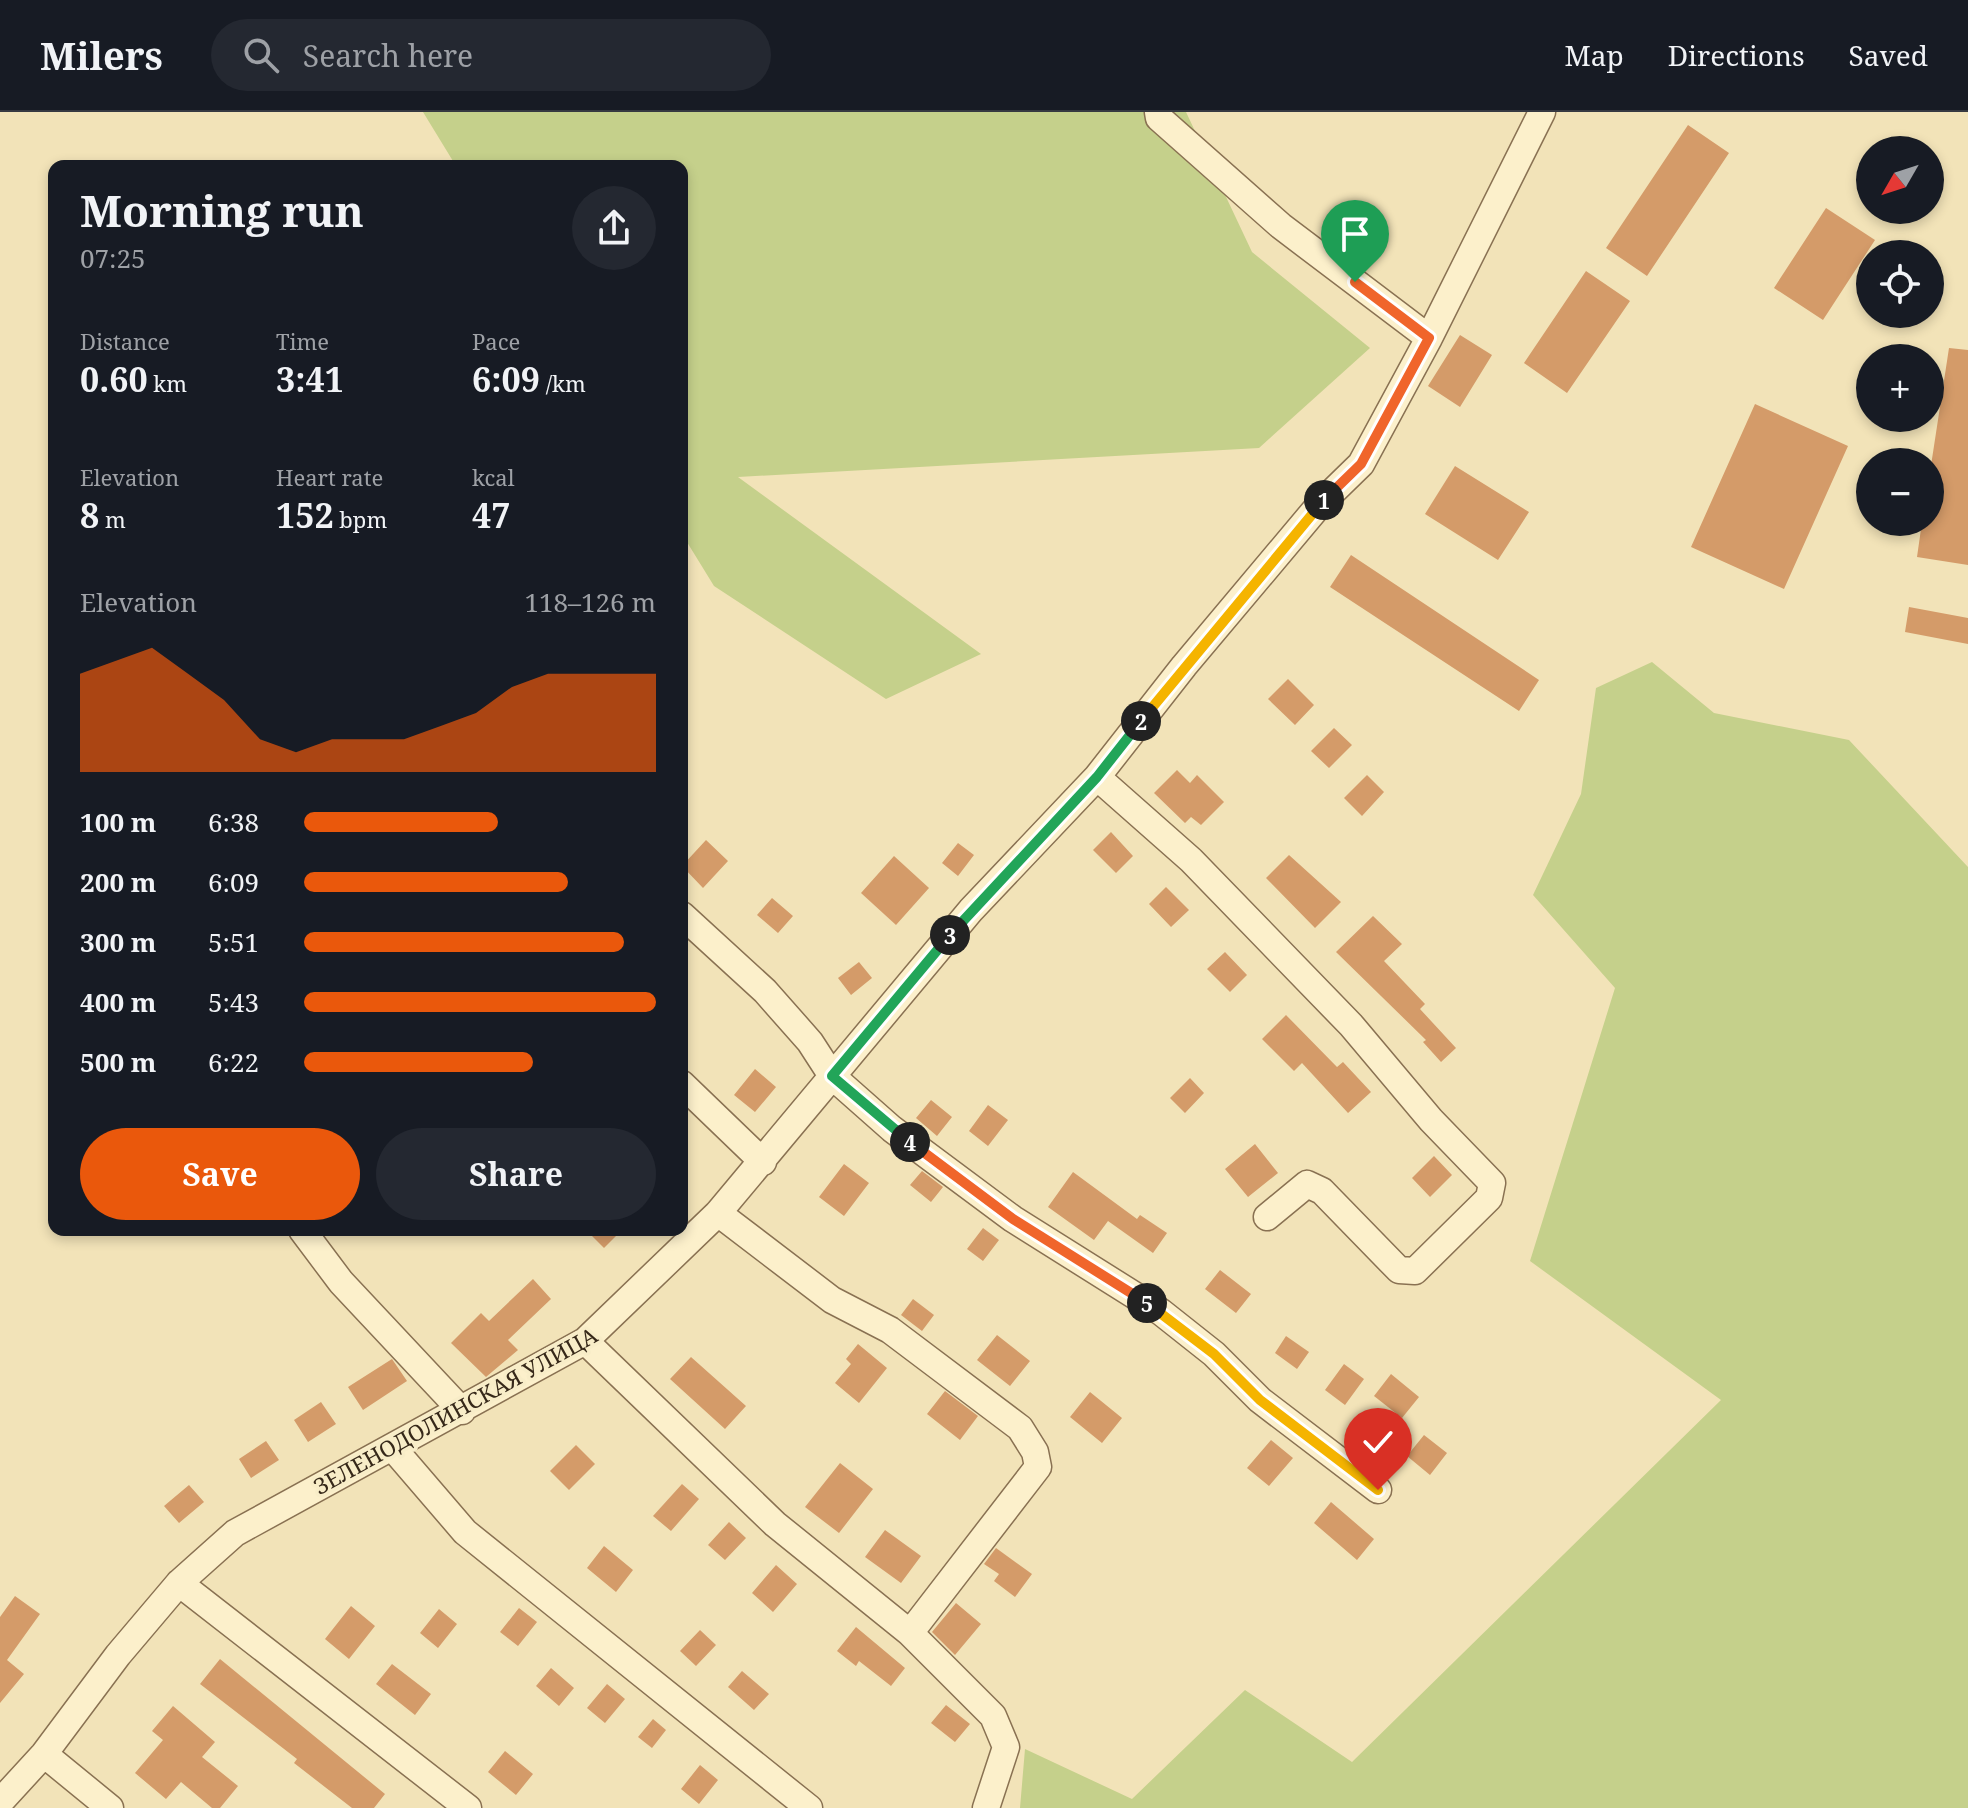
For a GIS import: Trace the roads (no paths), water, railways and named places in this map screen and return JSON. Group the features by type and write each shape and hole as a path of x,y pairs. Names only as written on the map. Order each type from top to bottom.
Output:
{"street":[{"path":"1158,112 1159,118 1281,226 1429,338"},
{"name":"ЗЕЛЕНОДОЛИНСКАЯ УЛИЦА","path":"0,1802 44,1754 118,1655 179,1583 235,1533 585,1341 718,1213 971,910 1097,777 1184,666 1291,538 1361,464 1429,338 1542,112"},
{"path":"1097,777 1191,860 1351,1025 1431,1120 1492,1183 1489,1198 1415,1271 1399,1270 1322,1191 1307,1184 1267,1217"},
{"path":"688,920 765,991 810,1042 832,1076 892,1129 1013,1219 1161,1312 1214,1354 1260,1400 1378,1490"},
{"path":"688,1090 763,1162"},
{"path":"718,1213 832,1300 890,1330 1020,1428 1035,1452 1038,1467 910,1633"},
{"path":"306,1236 341,1282 462,1411"},
{"path":"585,1341 775,1524 910,1633 993,1716 1006,1747 986,1808"},
{"path":"392,1447 465,1532 809,1808"},
{"path":"179,1583 468,1808"},
{"path":"44,1754 110,1808"}]}
